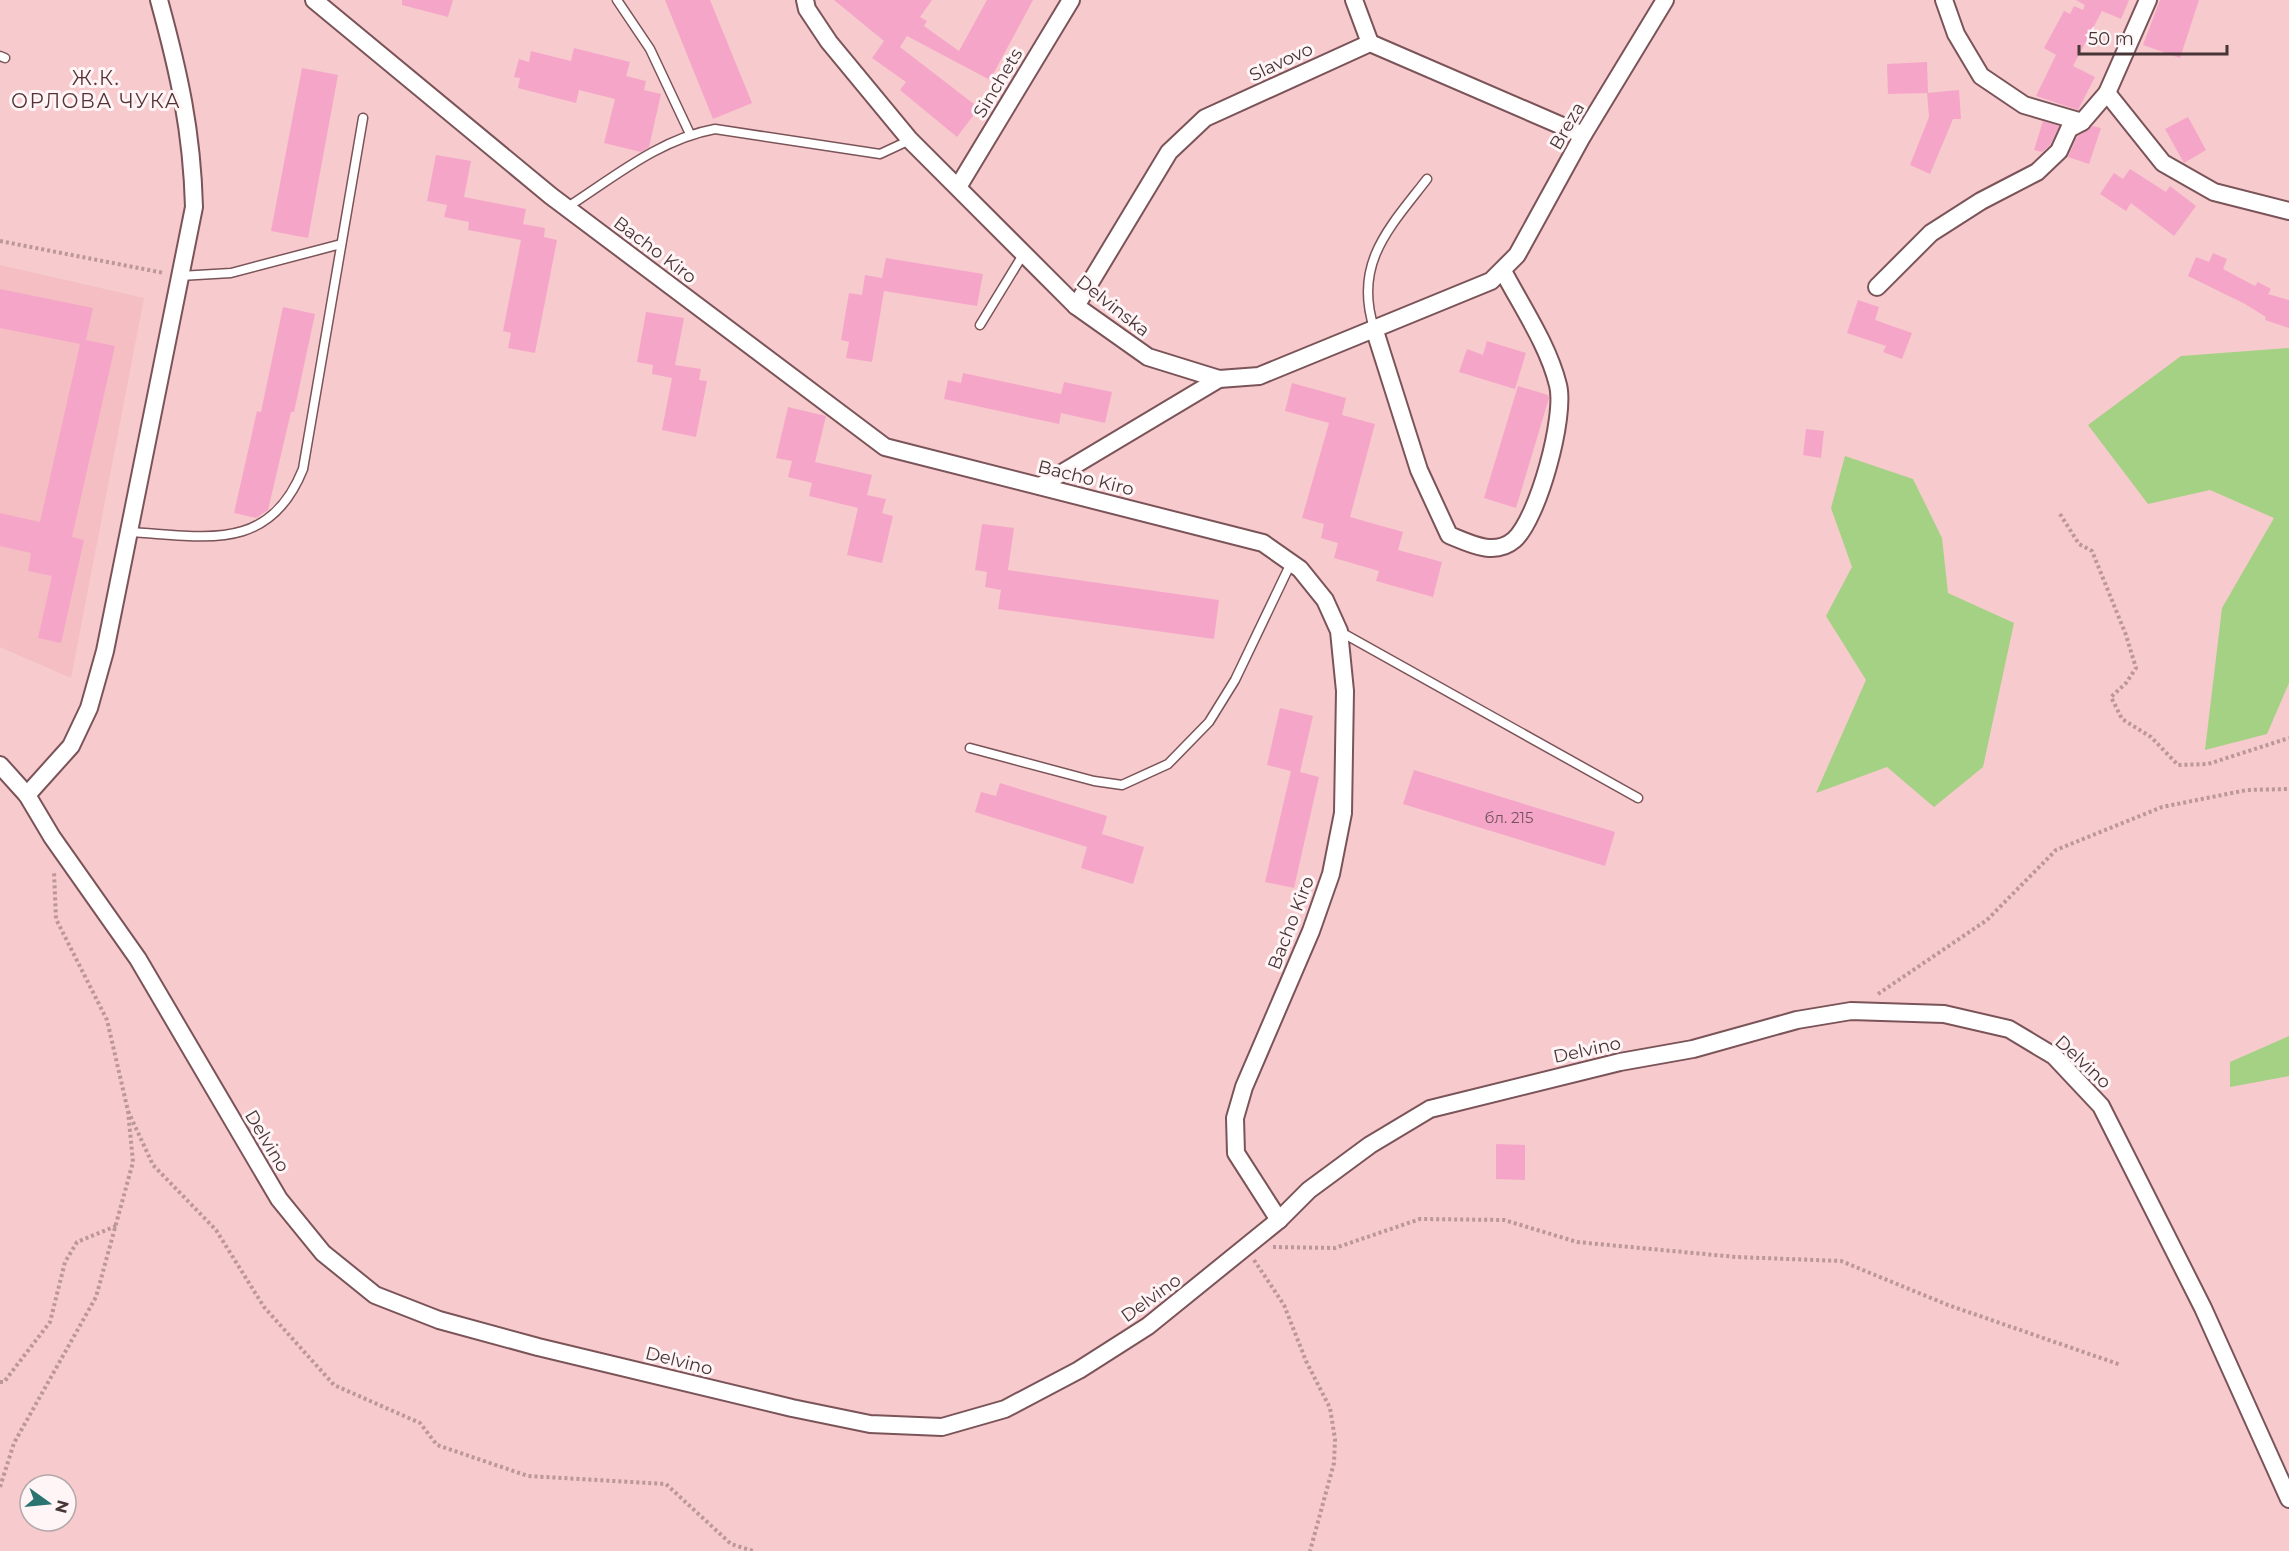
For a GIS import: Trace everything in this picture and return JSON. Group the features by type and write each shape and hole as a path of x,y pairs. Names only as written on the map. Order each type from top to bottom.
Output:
{"street":[{"path":"27,795 71,746 89,708 105,651 194,207 193,156 180,78 159,0"},
{"name":"Bacho Kiro","path":"314,0 566,208 885,447 1263,543 1300,569 1325,600 1339,631 1345,691 1343,813 1331,874 1311,931 1244,1087 1235,1118 1236,1153 1279,1220"},
{"name":"Sinchets","path":"958,187 1071,0"},
{"path":"1354,0 1370,43 1583,135"},
{"name":"Breza","path":"1503,270 1517,255 1583,135 1665,0"},
{"path":"1944,0 1956,34 1981,76 2024,105 2082,122"},
{"path":"1877,287 1931,234 1981,201 2037,172 2059,151 2069,129 2082,122 2107,93 2148,0"},
{"name":"Delvinska","path":"809,3 829,42 910,140 1076,306 1148,357 1219,379 1259,376 1491,281 1503,270"},
{"name":"Slavovo","path":"1076,306 1169,152 1205,118 1370,43"},
{"path":"2107,93 2163,164 2214,192 2289,211"},
{"path":"1374,328 1419,470 1449,535 1474,546 1495,548 1513,540 1527,520 1542,488 1560,411 1558,387 1546,352 1503,270"},
{"path":"1040,486 1219,379"},
{"name":"Delvino","path":"0,765 27,795 52,837 138,959 279,1199 324,1253 375,1295 439,1320 538,1347 792,1408 870,1424 942,1427 1005,1408 1079,1370 1148,1326 1279,1220 1309,1190 1370,1145 1430,1109 1620,1062 1693,1049 1797,1020 1851,1011 1944,1014 2009,1029 2054,1056 2101,1106 2203,1308 2289,1499"}],"lane":[{"path":"617,0 650,49 690,134"},
{"path":"129,532 194,536 239,534 268,522 294,492 303,470 363,118"},
{"path":"566,208 670,142 690,134 715,129 880,154 910,140"},
{"path":"1374,328 1368,307 1368,271 1388,229 1427,179"},
{"path":"180,276 231,273 341,244"},
{"path":"980,325 1024,253"},
{"path":"970,748 1094,781 1122,785 1168,764 1209,722 1235,680 1291,563"},
{"path":"1339,631 1638,798"}],"path":[{"path":"0,241 180,276"},
{"path":"2060,514 2079,544 2092,550 2126,635 2136,668 2126,683 2111,697 2122,719 2151,737 2178,765 2208,764 2289,738"},
{"path":"1851,1011 1987,920 2056,850 2162,807 2247,790 2289,789"},
{"path":"0,1487 14,1443 96,1297 133,1162 128,1111 107,1020 56,919 52,837"},
{"path":"128,1111 153,1165 216,1230 264,1306 334,1384 420,1423 437,1445 528,1476 666,1484 731,1544 753,1551"},
{"path":"1245,1247 1335,1248 1420,1219 1504,1220 1577,1242 1736,1257 1840,1261 1948,1305 2121,1365"},
{"path":"0,1382 4,1382 50,1322 65,1262 77,1242 116,1226"},
{"path":"1245,1247 1284,1305 1306,1361 1330,1408 1335,1439 1334,1463 1319,1510 1310,1551"}],"shaded area":[{"path":"0,265 144,298 71,678 0,647"}],"green space":[{"path":"2289,348 2289,683 2267,734 2205,750 2222,608 2274,518 2210,490 2148,504 2088,425 2181,356"},
{"path":"1845,456 1913,479 1942,538 1948,593 2014,623 1983,767 1934,807 1887,767 1816,793 1866,680 1826,616 1852,567 1831,508"},
{"path":"2289,1036 2289,1076 2230,1087 2230,1062"}],"building":[{"path":"402,0 453,0 448,17 402,5"},
{"path":"665,0 710,0 752,103 713,119"},
{"path":"834,0 932,0 920,17 927,21 924,26 959,51 987,0 1033,0 990,80 907,36 900,47 979,108 957,137 900,90 906,82 872,58 884,41"},
{"path":"2076,0 2129,0 2121,19 2102,11 2073,66 2095,77 2078,110 2036,96 2056,55 2044,48 2064,11 2070,14 2074,6 2083,10 2085,5"},
{"path":"2160,0 2199,0 2180,58 2143,45"},
{"path":"574,48 630,62 626,76 646,81 644,90 661,94 649,147 641,152 604,143 615,99 579,90 576,103 518,88 520,78 514,77 519,59 529,62 531,51 571,61"},
{"path":"1927,62 1928,93 1888,94 1887,64"},
{"path":"302,68 338,75 308,238 271,231"},
{"path":"1959,90 1961,119 1953,119 1930,174 1910,165 1929,117 1927,93"},
{"path":"2188,117 2206,150 2184,163 2165,129"},
{"path":"2043,121 2059,126 2050,145 2042,152 2034,150"},
{"path":"2093,126 2101,128 2089,164 2068,157 2077,137"},
{"path":"436,155 471,161 464,197 526,209 523,224 545,228 544,237 557,240 535,353 508,348 511,333 503,331 521,240 468,230 469,222 444,217 447,205 427,201"},
{"path":"2130,169 2166,192 2170,186 2196,206 2174,236 2131,203 2126,211 2100,194 2114,173 2123,179"},
{"path":"2213,253 2227,259 2223,269 2255,286 2258,282 2271,289 2268,294 2289,300 2289,328 2265,320 2266,317 2245,304 2188,276 2196,257 2209,262"},
{"path":"886,258 983,274 977,306 884,291 872,362 846,358 849,342 841,340 849,293 862,295 865,275 882,278"},
{"path":"0,289 93,308 86,340 115,346 72,537 84,540 61,643 38,638 52,576 28,571 31,553 0,546 0,513 40,522 80,344 0,328"},
{"path":"1858,300 1879,307 1875,320 1912,333 1902,359 1883,352 1886,346 1847,333"},
{"path":"283,307 315,314 294,412 291,412 268,510 256,518 234,513 257,411 261,412"},
{"path":"646,312 684,318 675,365 701,369 699,380 707,381 696,437 662,430 672,378 652,374 653,365 637,362"},
{"path":"1487,341 1526,353 1515,389 1459,372 1467,349 1483,355"},
{"path":"963,373 1061,394 1064,382 1112,392 1105,423 1061,413 1059,424 944,399 948,380 961,383"},
{"path":"1292,383 1346,398 1342,415 1375,424 1350,517 1403,532 1398,550 1442,562 1433,597 1376,581 1379,571 1334,558 1338,543 1321,538 1324,524 1302,518 1329,423 1285,411"},
{"path":"1518,386 1548,395 1549,398 1516,508 1484,498"},
{"path":"788,407 826,416 815,462 872,475 867,495 886,499 882,513 893,516 882,563 847,555 858,508 809,496 812,483 788,477 792,461 776,458"},
{"path":"1806,429 1824,431 1821,458 1803,455"},
{"path":"982,524 1014,528 1008,570 1219,600 1214,639 998,609 1001,590 985,587 987,572 975,570"},
{"path":"1280,708 1313,716 1300,772 1319,777 1294,888 1265,882 1291,771 1267,765"},
{"path":"1414,770 1615,832 1605,866 1403,804"},
{"path":"1000,783 1107,816 1102,834 1144,847 1133,884 1081,868 1087,847 975,812 981,792 996,796"},
{"path":"1496,1144 1525,1145 1525,1180 1496,1179"}],"district":[{"name":"Ж.К. ОРЛОВА ЧУКА","path":"96,90"}]}
